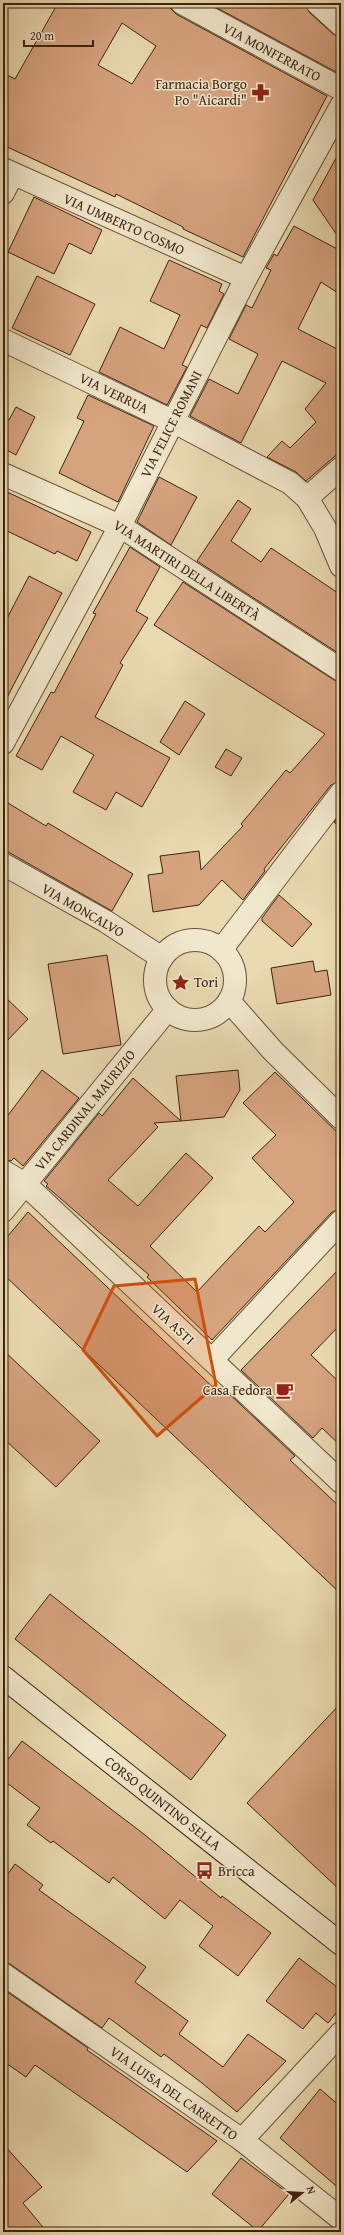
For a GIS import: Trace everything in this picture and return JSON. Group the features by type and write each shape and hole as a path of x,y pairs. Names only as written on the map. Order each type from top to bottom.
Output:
{"street":[{"name":"VIA MONFERRATO","path":"182,3 341,89"},
{"path":"317,3 341,25"},
{"name":"VIA FELICE ROMANI","path":"3,743 120,526 172,421 246,278 341,106"},
{"path":"3,193 8,172"},
{"name":"VIA UMBERTO COSMO","path":"8,172 246,278"},
{"name":"VIA VERRUA","path":"3,340 172,421 290,483 306,498 325,528 341,566"},
{"path":"306,498 341,468"},
{"name":"VIA MARTIRI DELLA LIBERTÀ","path":"3,474 120,526 341,670"},
{"path":"221,950 341,793"},
{"name":"VIA MONCALVO","path":"3,864 105,921 162,958"},
{"path":"189,941 201,941 213,944 221,950 231,963 235,975 234,988 229,1001 220,1011 209,1018 195,1020 182,1018 168,1009 156,989 156,976 162,958 176,945 189,941"},
{"path":"229,1001 273,1051 341,1118"},
{"name":"VIA CARDINAL MAURIZIO","path":"3,1211 168,1009"},
{"name":"VIA ASTI","path":"3,1171 25,1184 341,1482"},
{"path":"212,1360 341,1222"},
{"name":"CORSO QUINTINO SELLA","path":"3,1676 341,1944"},
{"name":"VIA LUISA DEL CARRETTO","path":"3,1974 242,2140 341,2219"},
{"path":"242,2140 341,2033"}],"highlighted area":[{"path":"195,1279 216,1385 157,1436 83,1350 114,1286"}],"building":[{"path":"58,3 170,3 171,9 176,14 327,96 243,257 183,229 183,227 116,194 115,197 3,145 3,73 15,79","holes":["122,23 156,46 132,84 98,65"]},
{"path":"208,3 305,3 309,12 333,34 341,37 341,64 336,72"},
{"path":"341,149 341,241 313,200"},
{"path":"34,197 102,230 91,254 69,243 54,274 8,252"},
{"path":"294,226 341,251 341,295 321,282 298,329 341,351 341,451 306,481 296,472 267,457 282,441 290,448 316,422 305,409 326,383 282,361 241,443 190,416 209,379 238,394 258,354 229,339 246,305 252,308 271,270 266,268 274,254 277,256"},
{"path":"169,260 222,284 219,291 224,294 207,328 201,325 182,365 187,367 167,405 99,372 120,327 164,349 180,315 150,301"},
{"path":"37,276 95,304 70,355 12,328"},
{"path":"88,395 154,426 118,502 59,473 84,421 77,418"},
{"path":"16,407 35,417 16,455 3,448 3,417 9,420"},
{"path":"159,477 197,497 171,545 137,522"},
{"path":"3,490 91,532 77,561 57,551 55,554 3,529"},
{"path":"238,500 251,509 231,541 261,562 271,548 341,595 341,655 197,561"},
{"path":"130,547 160,567 136,611 148,618 120,663 123,665 95,717 170,758 142,807 116,792 106,810 73,792 94,755 61,736 42,770 16,756 51,692 54,693 96,614 93,613"},
{"path":"29,576 62,593 3,705 3,626"},
{"path":"183,582 334,680 341,682 341,781 331,785 264,869 265,871 243,900 222,880 199,905 153,912 148,875 163,873 160,856 199,851 201,870 243,826 241,824 286,770 290,773 325,734 154,625"},
{"path":"185,701 205,714 179,755 160,742"},
{"path":"226,749 242,758 231,776 215,767"},
{"path":"3,800 46,826 48,823 133,874 112,911 3,849"},
{"path":"341,814 341,829 334,822"},
{"path":"279,895 312,924 292,947 262,921 262,918"},
{"path":"107,955 121,1045 63,1054 48,964"},
{"path":"313,961 315,972 327,970 331,995 277,1004 271,968"},
{"path":"3,995 28,1019 3,1045"},
{"path":"42,1070 79,1098 23,1166 14,1158 11,1161 3,1159 3,1122"},
{"path":"238,1070 240,1090 224,1117 181,1121 176,1076"},
{"path":"275,1072 341,1136 341,1209 332,1212 212,1340 147,1277 149,1275 46,1186 48,1184 44,1181 99,1113 102,1116 133,1078 181,1121 154,1123 158,1127 108,1180 138,1206 186,1153 213,1178 150,1246 197,1292 259,1226 265,1232 294,1202 252,1158 276,1135 243,1103"},
{"path":"28,1212 219,1393 223,1388 295,1456 290,1460 341,1508 341,1594 3,1274 3,1242"},
{"path":"341,1267 341,1324 311,1355 341,1384 341,1446 322,1428 313,1438 241,1370"},
{"path":"3,1350 100,1441 56,1487 3,1438"},
{"path":"50,1594 226,1735 191,1780 15,1639"},
{"path":"341,1703 341,1891 247,1803"},
{"path":"22,1741 145,1835 221,1898 222,1896 271,1933 238,1976 199,1946 213,1926 180,1900 165,1919 113,1877 109,1883 53,1841 51,1843 27,1825 40,1808 3,1780 3,1766"},
{"path":"15,1864 43,1885 39,1890 146,1967 135,1982 188,2021 179,2034 223,2067 248,2034 286,2061 237,2112 164,2054 161,2057 109,2018 102,2028 10,1964 3,1962 3,1881"},
{"path":"299,1958 341,1990 341,2007 328,2023 316,2013 303,2029 266,2001"},
{"path":"3,1989 217,2141 187,2172 35,2065 26,2077 3,2061"},
{"path":"320,2089 341,2107 341,2190 280,2138"},
{"path":"3,2144 42,2187 23,2203 47,2232 3,2232"},
{"path":"241,2158 289,2194 258,2231 212,2194"}],"place":[{"name":"Farmacia Borgo Po \"Aicardi\"","path":"260,92"},
{"name":"Tori","path":"181,982"},
{"name":"Casa Fedora","path":"285,1390"},
{"name":"Bricca","path":"205,1871"}]}
